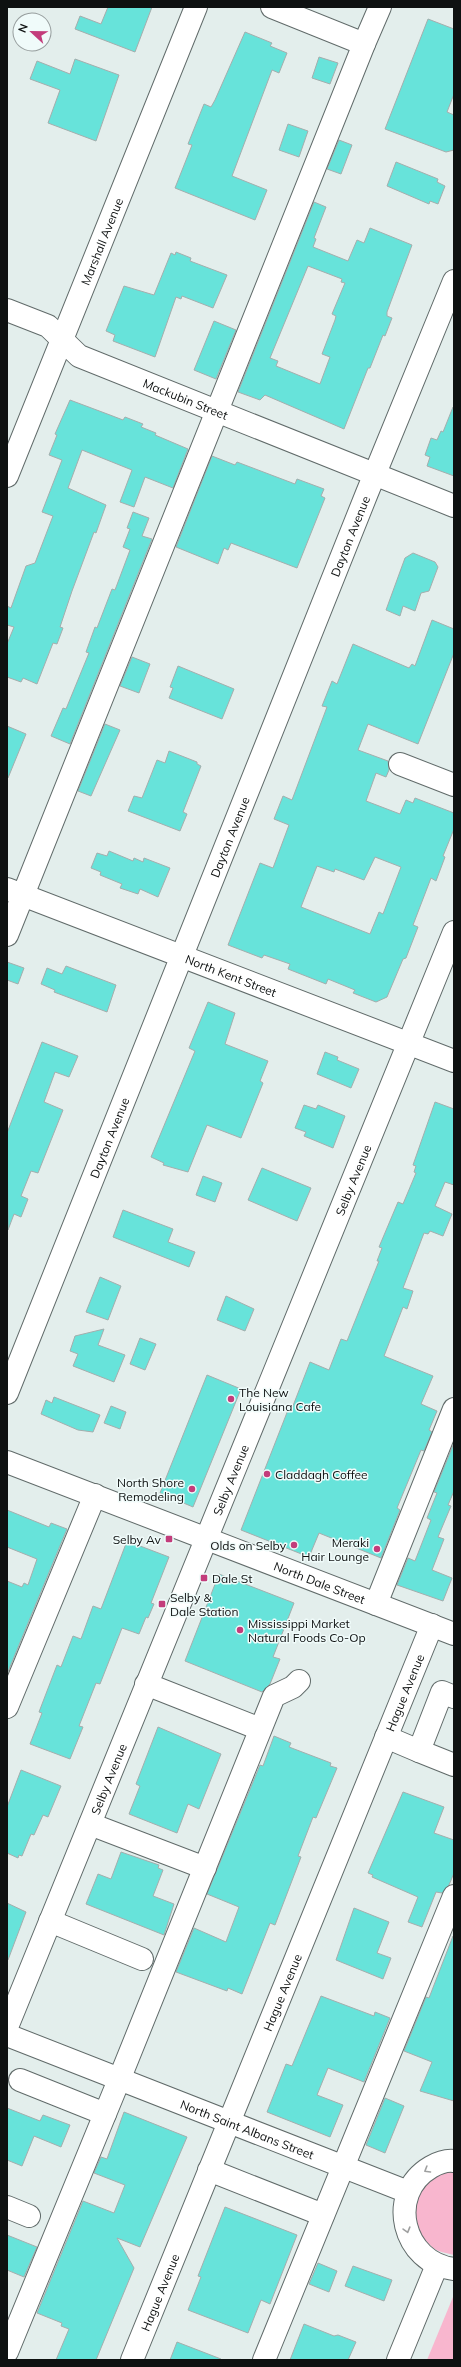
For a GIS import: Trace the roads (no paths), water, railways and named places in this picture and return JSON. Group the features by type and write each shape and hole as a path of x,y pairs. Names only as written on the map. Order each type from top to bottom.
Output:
{"street":[{"name":"Marshall Avenue","path":"7,476 196,7"},
{"path":"272,7 364,44"},
{"path":"7,935 15,893 215,412 380,7"},
{"name":"Dayton Avenue","path":"7,1393 180,957 374,475 454,281"},
{"name":"Mackubin Street","path":"7,310 48,326 79,356 215,412 454,506"},
{"path":"400,764 454,785"},
{"name":"North Kent Street","path":"15,893 454,1062"},
{"name":"Selby Avenue","path":"7,2027 206,1538 215,1521 454,932"},
{"path":"376,1604 454,1409"},
{"name":"North Dale Street","path":"7,1462 454,1634"},
{"path":"7,1707 95,1495"},
{"name":"Hague Avenue","path":"132,2360 432,1625"},
{"path":"7,2352 274,1696 293,1687 299,1681"},
{"path":"146,1684 260,1729"},
{"path":"419,1751 442,1692 454,1697"},
{"path":"386,1737 454,1765"},
{"path":"90,1824 205,1868"},
{"path":"264,2360 454,1896"},
{"path":"50,1921 142,1959"},
{"name":"North Saint Albans Street","path":"7,2035 228,2123 408,2192"},
{"path":"20,2080 105,2114"},
{"path":"398,2360 445,2267 418,2250 408,2235 404,2215 408,2192 420,2174 443,2162 454,2161"},
{"path":"210,2170 323,2215"},
{"path":"7,2207 29,2216"}],"place":[{"name":"The New Louisiana Cafe","path":"231,1399"},
{"name":"Claddagh Coffee","path":"267,1474"},
{"name":"North Shore Remodeling","path":"192,1489"},
{"name":"Selby Av","path":"169,1539"},
{"name":"Olds on Selby","path":"294,1545"},
{"name":"Meraki Hair Lounge","path":"377,1549"},
{"name":"Dale St","path":"204,1578"},
{"name":"Selby & Dale Station","path":"162,1604"},
{"name":"Mississippi Market Natural Foods Co-Op","path":"240,1630"}]}
